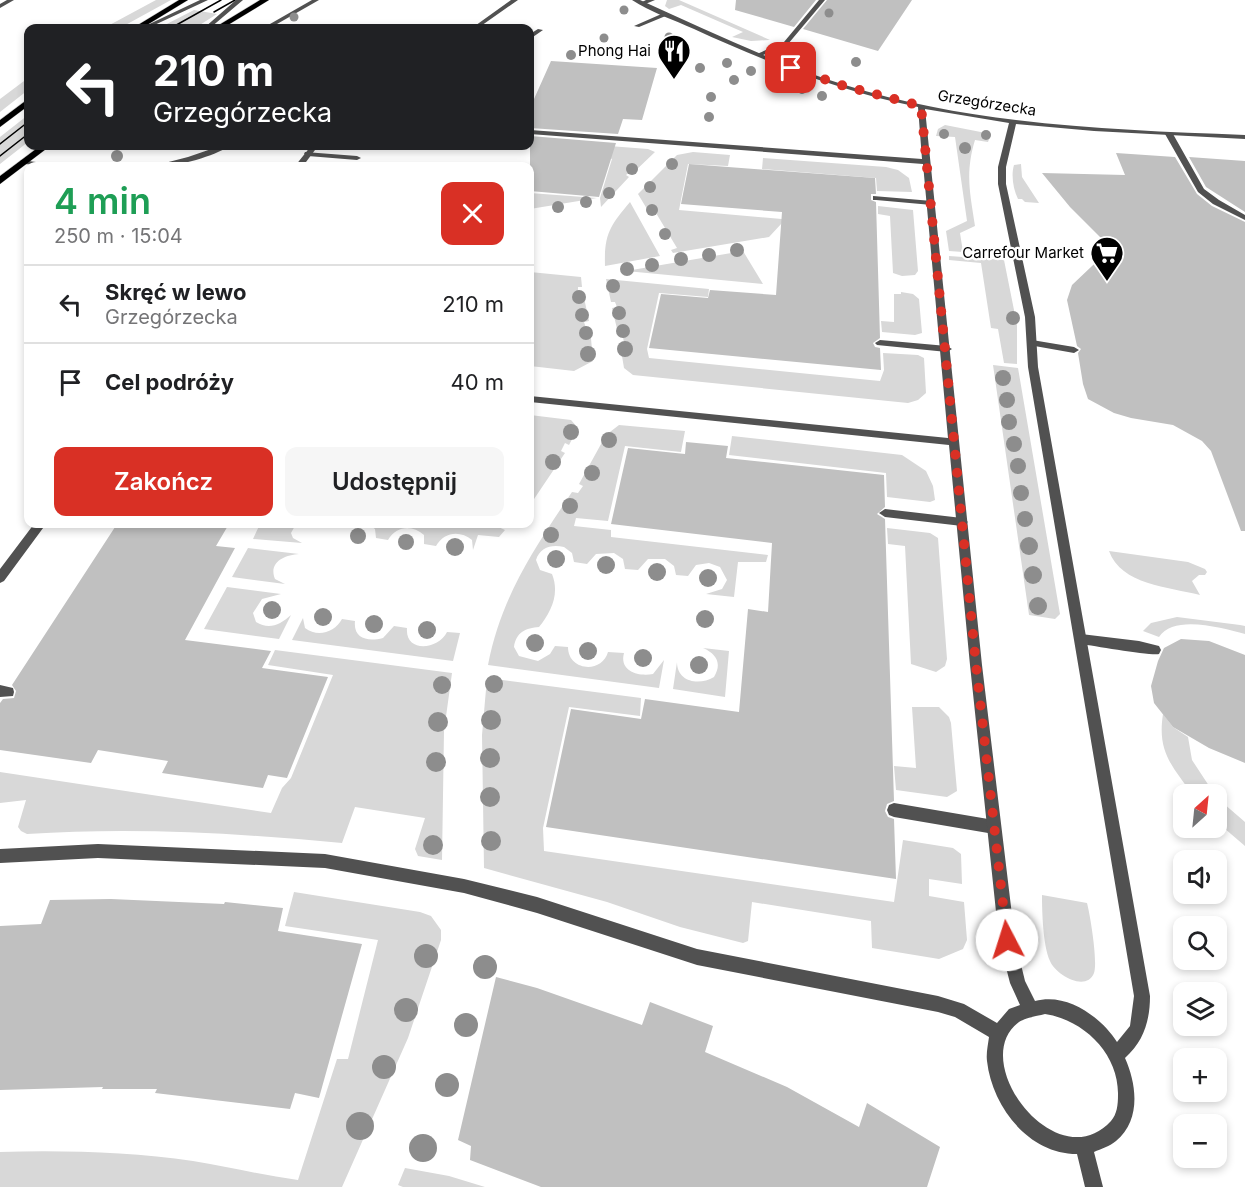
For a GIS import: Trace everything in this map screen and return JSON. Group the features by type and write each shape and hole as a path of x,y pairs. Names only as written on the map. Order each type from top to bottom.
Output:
{"main road":[{"path":"144,24 184,0"},
{"path":"225,24 265,0"},
{"path":"0,124 24,105"},
{"path":"0,181 40,150"}],"street":[{"path":"0,6 11,0"},
{"path":"153,24 206,0"},
{"path":"212,24 240,0"},
{"path":"273,24 316,0"},
{"path":"481,24 515,0"},
{"path":"639,2 652,0"},
{"path":"759,56 786,43 822,0"},
{"name":"Grzegórzecka","path":"639,2 759,56 844,86 921,106 1013,122 1100,131 1245,137"},
{"path":"637,26 666,14"},
{"path":"534,34 540,30"},
{"path":"921,106 947,349 962,522 1010,961 1030,1007"},
{"path":"1013,122 1002,167 1002,184 1030,317 1033,367 1142,996 1142,1016 1136,1032 1128,1044 1116,1055"},
{"path":"534,132 928,162"},
{"path":"1168,134 1201,190 1216,202 1245,218"},
{"path":"176,162 215,150"},
{"path":"302,162 311,150"},
{"path":"308,154 357,158"},
{"path":"876,198 932,203"},
{"path":"880,343 947,349"},
{"path":"1032,343 1074,350"},
{"path":"534,399 955,442"},
{"path":"885,513 962,522"},
{"path":"0,578 37,528"},
{"path":"1081,639 1155,650"},
{"path":"894,810 994,827"},
{"path":"0,856 98,851 325,861 464,886 537,905 697,957 938,1004 958,1010 998,1033"},
{"path":"1030,1007 1061,1008 1092,1025 1106,1039 1116,1055 1125,1080 1126,1107 1121,1121 1112,1134 1100,1142 1084,1146 1067,1146 1033,1130 1007,1101 999,1083 994,1049 998,1033 1006,1021 1017,1012 1030,1007"},
{"path":"1084,1146 1094,1187"}],"shaded area":[{"path":"156,0 171,0 127,24 111,24"},
{"path":"667,0 679,0 770,40 751,41 732,37 743,32 681,5 669,9 665,6"},
{"path":"194,10 217,14 201,24 167,24"},
{"path":"24,81 24,93 0,112 0,99"},
{"path":"24,118 24,145 0,164 0,137"},
{"path":"945,125 991,134 988,142 975,140 972,152 969,183 975,226 960,233 963,252 949,251 946,231 967,221 955,137 936,136 938,129"},
{"path":"596,145 648,149 655,152 633,173 626,175 629,177 601,207 600,198 612,159 598,154"},
{"path":"693,152 730,155 728,166 688,164 679,210 793,220 782,223 769,237 673,253 671,250 677,248 653,208 647,209 638,194 677,155"},
{"path":"763,158 886,167 898,170 909,178 912,192 877,191 876,178 762,169"},
{"path":"1021,164 1022,177 1039,203 1018,199 1013,173 1014,165"},
{"path":"534,193 597,198 534,208"},
{"path":"630,202 660,256 605,266 607,238"},
{"path":"878,206 913,210 918,271 915,275 902,276 893,273 890,216 878,214"},
{"path":"743,251 763,284 626,271"},
{"path":"949,256 1004,260 1017,325 1017,364 1004,363 998,329 991,328 981,263 949,260"},
{"path":"534,272 581,277 582,287 578,287 578,293 583,293 589,321 584,322 586,328 590,327 593,361 574,371 534,366"},
{"path":"606,279 709,289 708,297 659,293 647,349 649,358 880,381 884,370 883,353 918,355 924,358 926,393 918,400 908,403 633,375 624,368 620,344 624,343 623,337 619,337 612,308 617,307 615,302 611,302"},
{"path":"901,292 913,294 919,299 922,333 915,335 882,332 881,321 894,322 894,294 901,294"},
{"path":"993,365 1018,368 1060,614 1055,619 1029,615"},
{"path":"534,415 571,420 578,428 569,445 565,443 561,451 565,453 534,499"},
{"path":"619,425 685,431 681,452 625,446 608,521 576,518 574,526 611,530 611,537 768,555 766,562 738,562 734,597 706,594 722,589 727,580 720,567 709,563 696,565 688,576 676,575 674,566 665,559 648,559 638,570 625,569 623,559 614,553 596,554 587,564 574,562 572,553 564,547 555,546 543,549 536,560 540,570 552,574 555,596 539,627 530,628 519,634 514,647 519,656 538,661 550,654 555,646 568,647 573,661 586,667 599,664 608,652 624,653 624,664 627,668 641,675 653,674 664,660 659,688 488,665 501,617 521,574 572,492 578,493 583,486 579,484 606,435"},
{"path":"732,436 902,455 926,471 933,486 935,500 930,502 887,497 886,473 729,455"},
{"path":"258,528 294,528 291,533 293,538 302,543 253,539"},
{"path":"404,528 391,535 388,540 376,538 375,529"},
{"path":"409,528 501,528 505,530 499,537 478,535 473,550 472,540 457,534 448,535 436,546 424,544 424,535"},
{"path":"887,528 930,533 938,538 947,659 945,666 936,672 911,664 905,546 888,544"},
{"path":"248,548 299,554 279,560 274,568 275,579 285,584 232,577"},
{"path":"1109,551 1188,562 1205,569 1207,572 1205,575 1199,575 1192,581 1200,595 1161,587 1135,578 1115,562"},
{"path":"227,587 281,594 262,599 253,613 256,622 265,626 279,624 291,615 279,639 204,629"},
{"path":"1177,617 1245,626 1245,634 1187,624 1166,630 1159,637 1143,631 1151,623"},
{"path":"303,618 305,628 315,633 331,630 342,619 355,621 356,632 363,638 372,640 383,638 394,626 407,628 411,642 423,646 437,642 447,632 460,633 453,661 292,640"},
{"path":"703,648 729,651 725,697 673,689 677,662 678,669 685,678 702,681 714,677 718,668 717,660 712,653"},
{"path":"275,650 452,673 444,731 442,860 418,856 415,849 425,818 355,807 342,843 185,832 106,831 27,834 18,827 26,800 0,803 0,772 271,813 282,788 291,778 333,675 268,665"},
{"path":"487,678 641,698 640,716 569,707 543,828 544,851 894,902 903,840 953,848 961,854 962,884 929,879 929,896 964,902 967,940 963,949 939,959 872,948 871,921 752,902 748,941 743,943 680,927 607,902 484,868 482,735"},
{"path":"912,707 939,707 949,717 957,791 947,797 896,790 894,766 916,768"},
{"path":"1163,714 1173,727 1188,737 1192,760 1208,784 1185,784 1164,749"},
{"path":"1227,806 1245,822 1245,846 1227,831"},
{"path":"294,892 420,912 431,916 441,930 441,940 408,1038 342,1187 0,1187 0,1152 72,1152 146,1156 193,1161 298,1180 337,1059 348,1059 378,940 285,926"},
{"path":"1042,895 1087,903 1095,959 1094,973 1090,979 1078,981 1064,976 1050,961 1044,938"},
{"path":"405,1168 449,1176 485,1187 403,1187 398,1185"}],"building":[{"path":"736,0 816,0 794,27 735,10"},
{"path":"827,0 912,0 878,51 803,29"},
{"path":"551,61 657,68 642,120 623,119 618,134 534,128 534,99"},
{"path":"534,136 616,143 599,197 534,191 534,162 530,162 530,150 534,150"},
{"path":"1116,153 1175,157 1197,194 1212,206 1245,222 1245,531 1241,531 1211,451 1202,441 1173,425 1114,413 1088,399 1078,353 1081,349 1077,346 1067,300 1072,285 1111,248 1070,207 1042,173 1125,175"},
{"path":"1189,157 1245,161 1245,212 1206,187"},
{"path":"689,164 875,178 876,194 871,194 871,200 876,202 880,338 873,343 875,347 880,348 881,370 649,348 661,294 708,298 710,290 776,295 782,212 681,204"},
{"path":"686,442 728,446 726,458 884,475 885,507 877,514 885,519 894,801 887,804 885,811 888,817 894,819 896,879 546,827 571,709 641,719 645,699 739,712 748,609 768,612 772,543 611,524 628,448 685,454"},
{"path":"114,528 227,528 216,546 235,548 185,640 271,651 262,668 328,677 287,778 268,775 263,788 162,773 168,761 98,750 91,763 0,750 0,703 3,699 14,698 16,691 12,685"},
{"path":"1181,639 1209,641 1245,655 1245,763 1209,748 1173,727 1154,703 1151,686 1158,661 1164,648"},
{"path":"111,899 224,904 225,902 283,908 278,931 362,944 319,1098 295,1093 290,1109 155,1093 157,1089 102,1089 103,1087 0,1090 0,926 41,924 50,900"},
{"path":"496,977 537,988 642,1025 650,1002 713,1026 705,1052 787,1087 859,1127 867,1103 940,1147 927,1187 541,1187 470,1160 471,1146 458,1140"}],"tram line":[{"path":"178,24 221,0"},
{"path":"214,12 235,0"},
{"path":"0,144 24,125"},
{"path":"0,156 24,137"}],"place":[{"name":"Phong Hai","path":"674,80"},
{"name":"Carrefour Market","path":"1107,282"}],"route":[{"path":"791,68 844,86 921,106 941,288 976,665 1007,940"}]}
